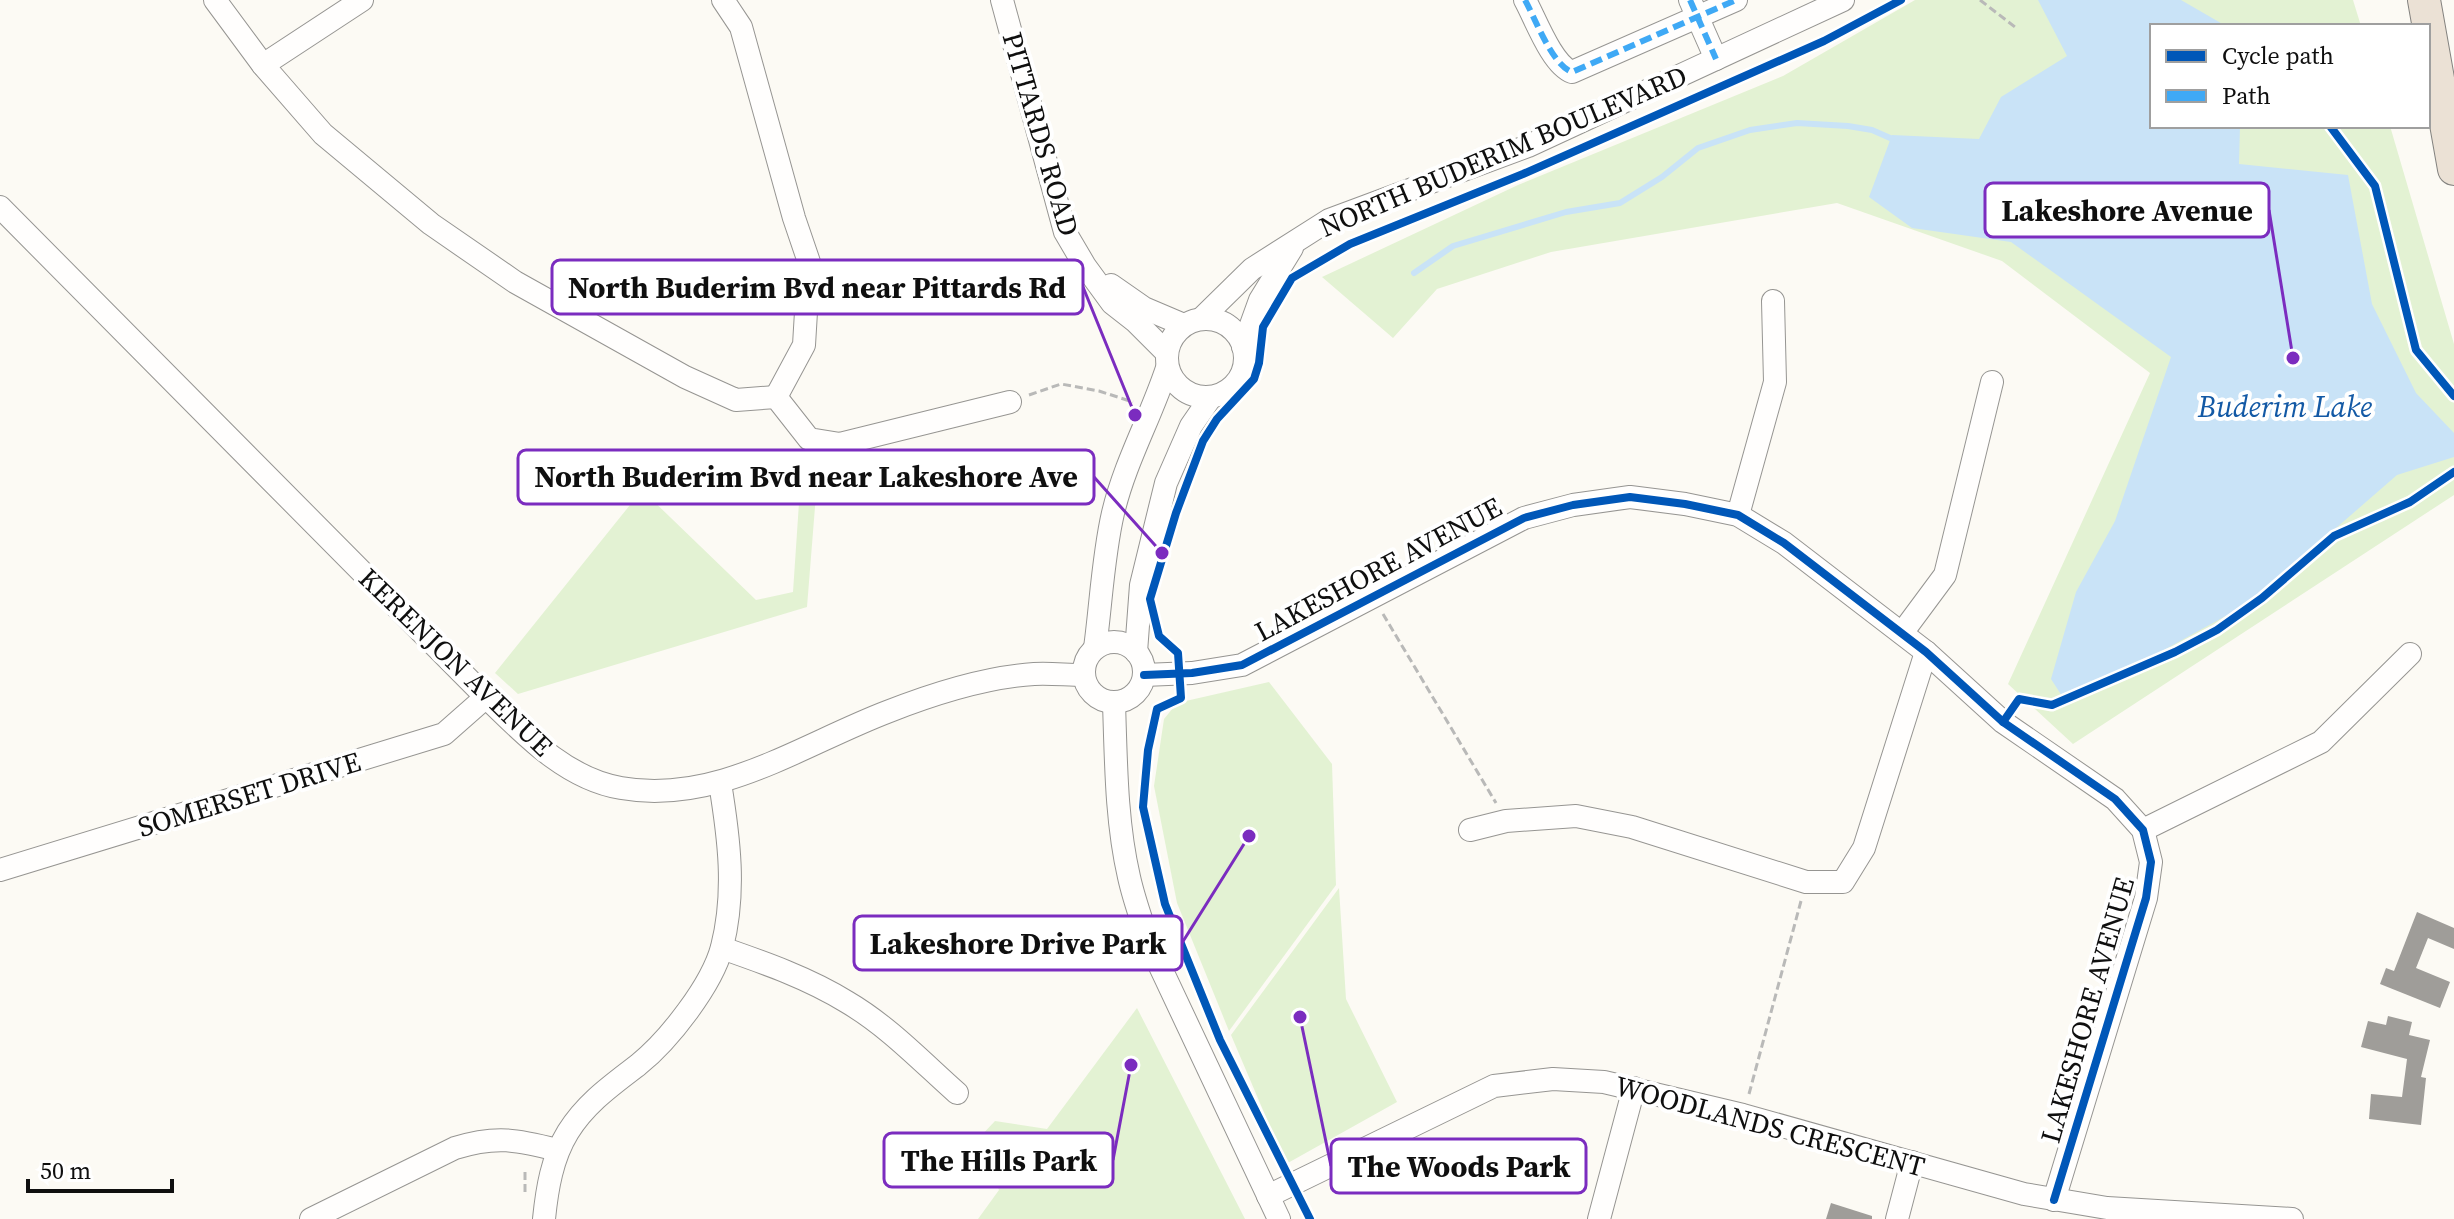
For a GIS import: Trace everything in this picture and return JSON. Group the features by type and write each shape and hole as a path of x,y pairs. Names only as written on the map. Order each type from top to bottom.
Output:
{"highway":[{"path":"2424,0 2428,24"},
{"path":"2430,34 2454,169"}],"street":[{"path":"215,0 263,65 323,134 431,224 515,282 685,377 736,400 776,397"},
{"path":"263,65 362,0"},
{"path":"723,0 741,27 809,262 804,345 776,397"},
{"name":"PITTARDS ROAD","path":"1002,0 1065,232 1112,303 1135,321 1167,360"},
{"path":"1525,0 1554,55 1566,70 1572,72 1693,8 1736,0"},
{"name":"NORTH BUDERIM BOULEVARD","path":"1193,322 1252,269 1329,220 1528,146 1843,0"},
{"path":"1693,8 1716,59"},
{"name":"KERENJON AVENUE","path":"0,207 486,697 537,745 577,772 619,788 659,790 720,783 888,712 969,686 1033,674 1083,675"},
{"name":"NORTH BUDERIM BOULEVARD","path":"1243,347 1260,300 1295,243"},
{"name":"PITTARDS ROAD","path":"1085,266 1144,308 1193,322"},
{"path":"1738,515 1775,382 1773,301"},
{"path":"1095,648 1103,644 1121,643 1136,652 1143,663 1144,675 1142,684 1131,698 1114,703 1097,698 1090,692 1083,675 1084,665 1095,648 1113,515 1128,463 1154,407 1167,360 1175,333 1193,322 1215,320 1237,335 1245,358 1239,380 1232,388 1211,397 1189,394 1179,387 1167,360"},
{"path":"1902,633 1945,575 1992,382"},
{"path":"776,397 809,439 840,444 1010,402"},
{"path":"1136,652 1141,585 1166,483 1191,426 1211,397"},
{"name":"LAKESHORE AVENUE","path":"1144,675 1192,673 1242,665 1524,518 1573,505 1630,497 1738,515 1784,543 1902,633 2003,722 2115,799 2143,830 2151,862 2146,898 2054,1200"},
{"path":"1470,830 1506,821 1576,816 1632,827 1806,882 1843,882 1864,848 1926,652"},
{"path":"2143,830 2321,742 2410,654"},
{"name":"SOMERSET DRIVE","path":"0,870 444,734 486,697"},
{"path":"1114,703 1116,781 1128,876 1149,943 1279,1219"},
{"path":"544,1219 551,1172 569,1130 590,1103 639,1064 670,1032 711,973 722,948 731,882 730,841 720,783"},
{"path":"722,948 783,970 849,1003 874,1020 957,1093"},
{"name":"WOODLANDS CRESCENT","path":"1268,1196 1494,1086 1553,1079 1604,1082 1634,1088 2054,1200 2107,1208 2292,1219"},
{"path":"1599,1219 1634,1088"},
{"path":"311,1219 455,1148 478,1141 499,1138 558,1150"},
{"path":"1897,1219 1912,1162"}],"path":[{"path":"1980,0 2015,27"},
{"path":"1010,402 1061,384 1135,402"},
{"path":"1372,597 1506,821"},
{"path":"1743,1115 1806,882"}],"green space":[{"path":"1915,0 2353,0 2360,24 2150,24 2150,128 2391,128 2454,344 2454,495 2073,744 2008,684 2150,373 2002,261 1837,203 1551,252 1437,289 1393,338 1322,277 1518,185 1783,76"},
{"path":"819,457 807,607 518,694 495,673 642,490 756,600 793,592 802,458"},
{"path":"1269,682 1332,764 1336,885 1229,1031 1177,903 1154,786 1164,719 1177,703"},
{"path":"1339,888 1346,999 1397,1102 1286,1164 1231,1035"},
{"path":"1137,1008 1245,1219 978,1219 999,1190 978,1139 995,1121 1047,1129"}],"water":[{"name":"Buderim Lake","path":"2038,0 2181,0 2223,24 2150,24 2150,128 2240,128 2239,164 2348,175 2372,304 2416,393 2454,433 2454,457 2397,475 2251,602 2113,678 2062,696 2051,679 2076,592 2115,521 2171,357 2011,242 1912,228 1869,197 1892,135 1979,139 2001,97 2067,56"}],"building":[{"path":"2417,912 2454,928 2454,949 2428,938 2416,968 2450,982 2440,1008 2380,984 2386,968 2394,971"},
{"path":"2388,1016 2412,1022 2409,1035 2430,1040 2421,1077 2426,1078 2421,1125 2369,1119 2371,1094 2402,1097 2407,1059 2361,1047 2368,1021 2386,1025"},
{"path":"1831,1203 1872,1216 1872,1219 1826,1219"}],"waterway":[{"path":"1414,273 1453,246 1566,212 1620,203 1662,177 1698,148 1750,130 1797,123 1848,126 1872,130 1897,141"}],"marked path":[{"path":"1525,0 1551,51 1572,72 1736,0"},
{"path":"1690,0 1716,59"}],"cycle path":[{"path":"1310,1219 1220,1040 1165,904 1143,807 1148,750 1157,709 1181,698 1178,653 1159,636 1150,599 1176,513 1203,441 1217,419 1254,379 1263,327 1292,278 1350,244 1523,174 1824,41 1901,0"},
{"path":"2332,128 2375,186 2416,350 2454,396"},
{"path":"2003,722 2019,699 2052,705 2175,652 2217,630 2262,598 2334,536 2410,502 2454,472"},
{"path":"1144,675 1192,673 1242,665 1524,518 1573,505 1630,497 1738,515 1784,543 1926,652 2003,722 2115,799 2143,830 2151,862 2146,898 2054,1200"}],"place":[{"name":"Lakeshore Avenue","path":"2293,358"},
{"name":"North Buderim Bvd near Pittards Rd","path":"1135,415"},
{"name":"North Buderim Bvd near Lakeshore Ave","path":"1162,553"},
{"name":"Lakeshore Drive Park","path":"1249,836"},
{"name":"The Woods Park","path":"1300,1017"},
{"name":"The Hills Park","path":"1131,1065"}]}
